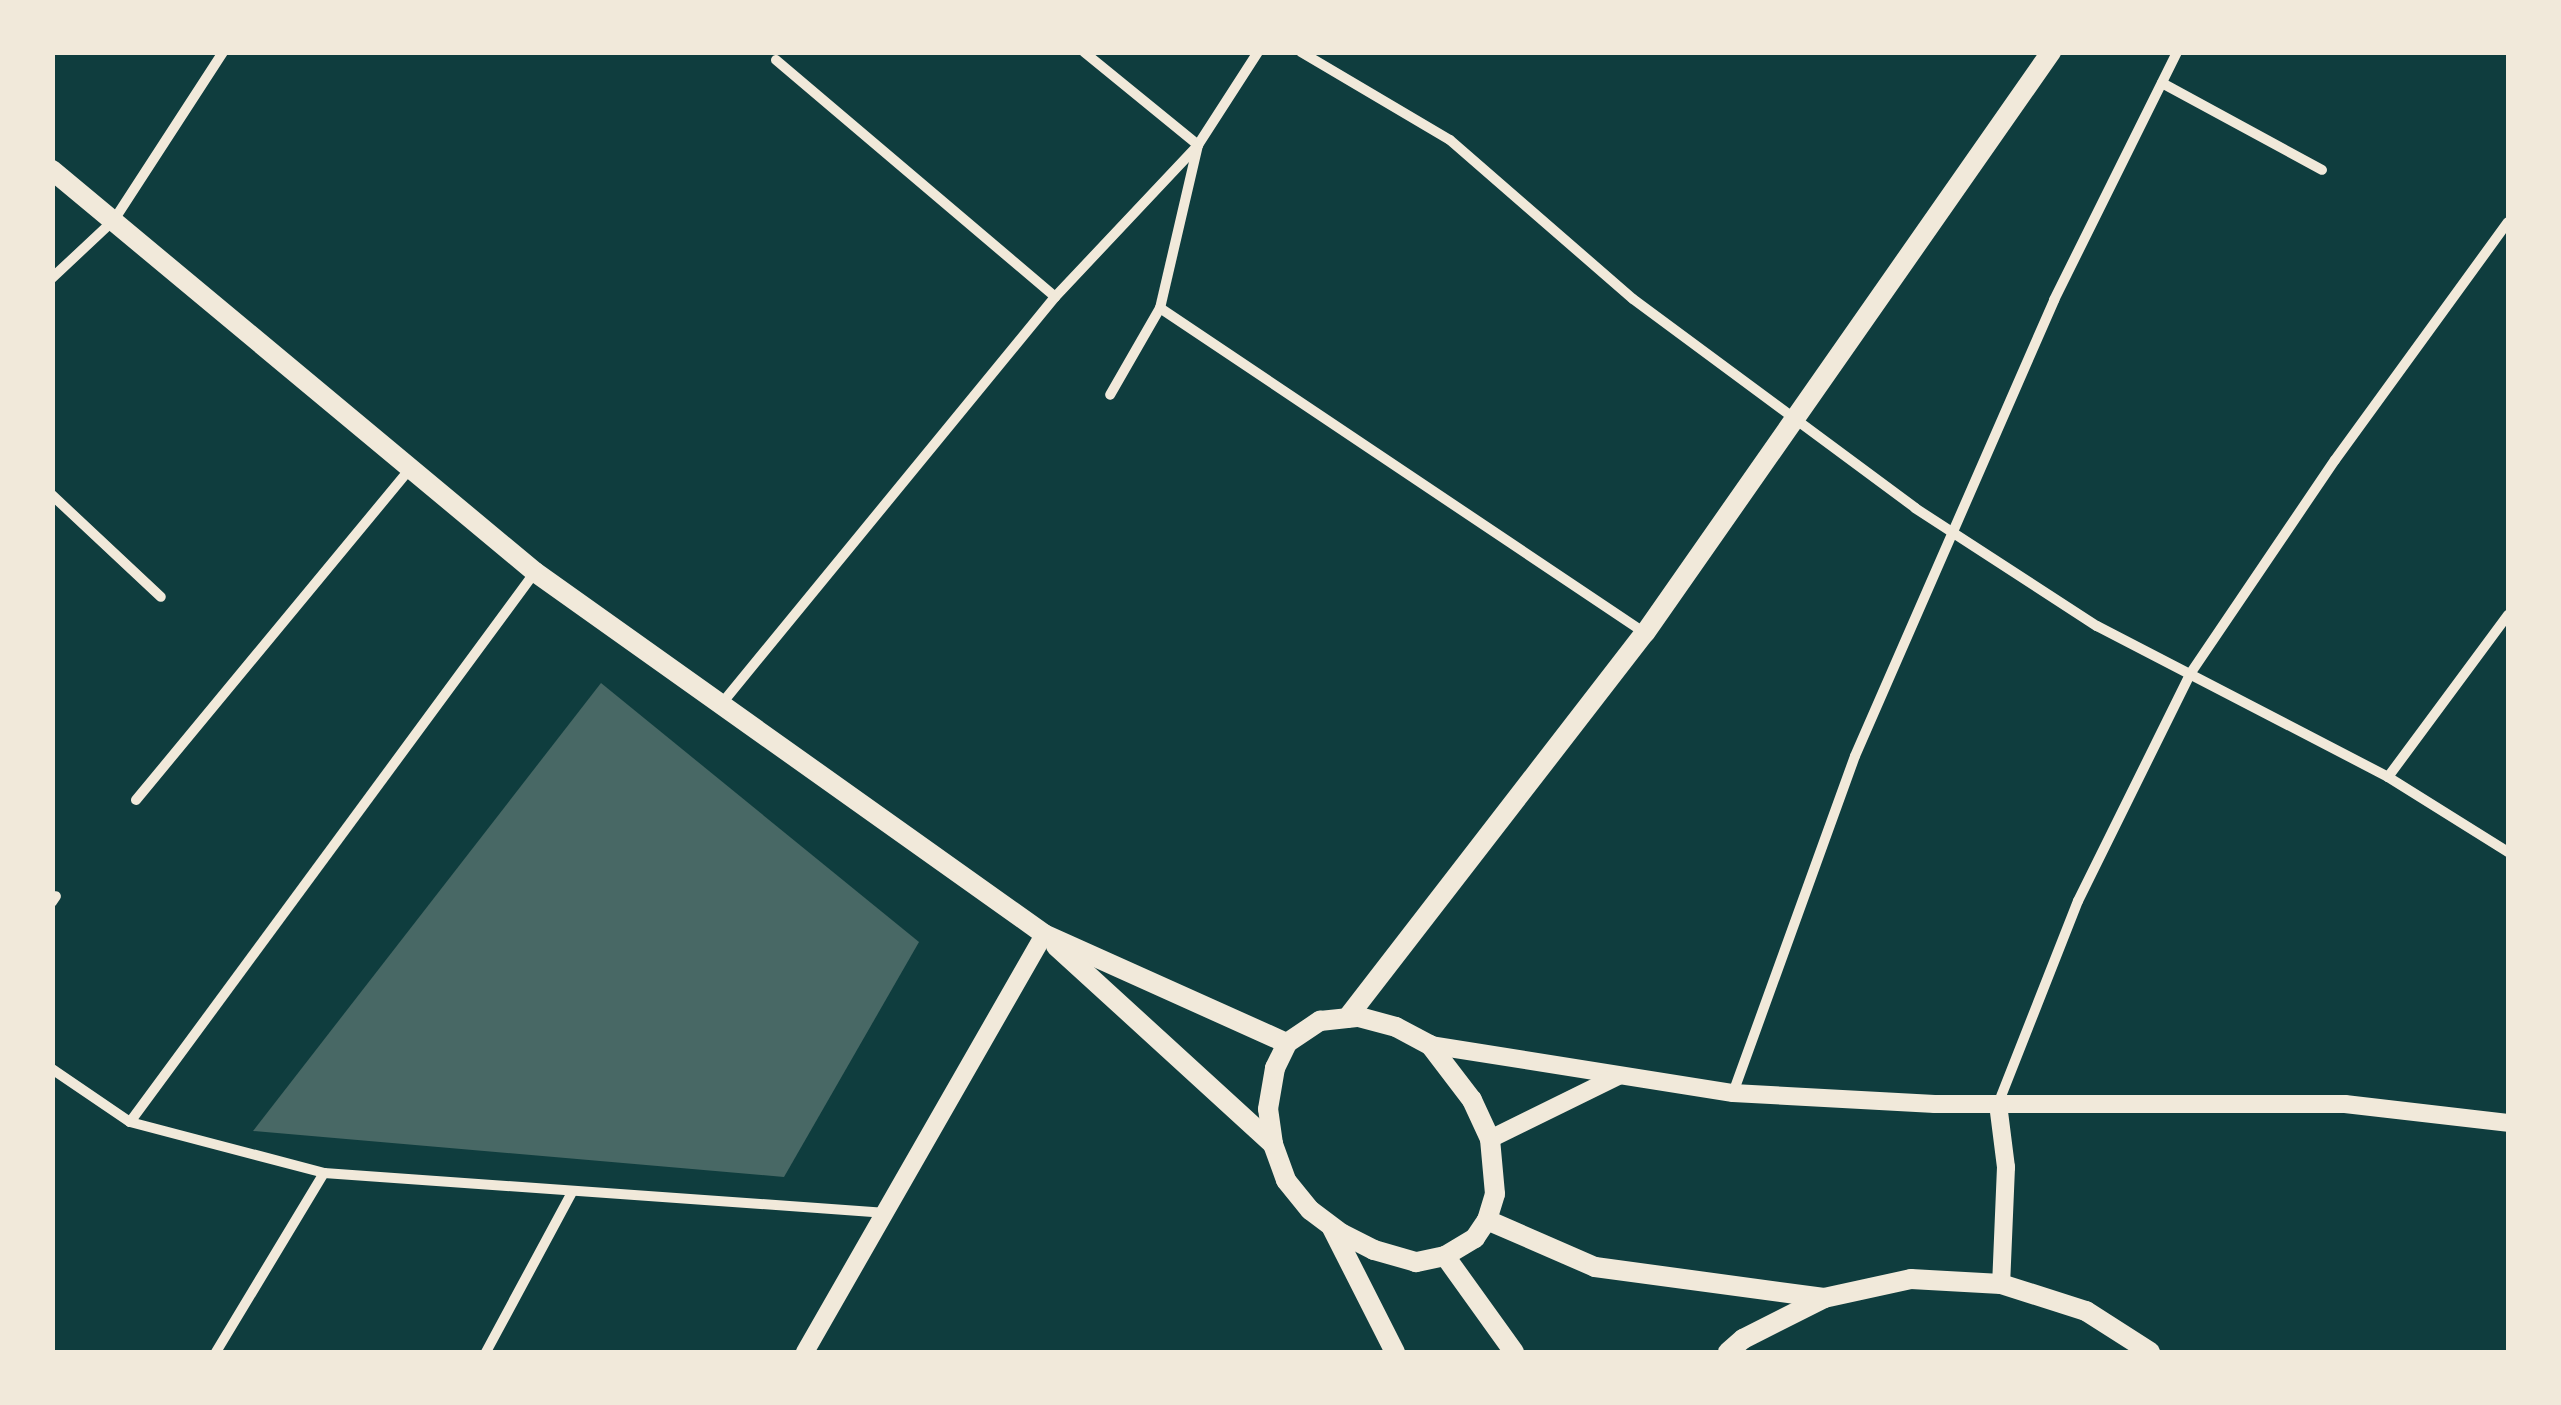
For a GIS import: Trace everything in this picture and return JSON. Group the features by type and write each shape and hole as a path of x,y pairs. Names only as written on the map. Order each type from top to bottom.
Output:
{"main road":[{"path":"1347,1018 1645,633 2052,52"},
{"path":"52,170 535,572 1044,934 1272,1144"},
{"path":"1044,934 1286,1043"},
{"path":"1347,1018 1396,1027 1430,1045 1472,1100 1490,1139 1495,1194 1487,1220 1475,1238 1444,1256 1416,1262 1374,1250 1310,1210 1286,1180 1272,1144 1268,1109 1275,1068 1286,1043 1320,1020 1347,1018"},
{"path":"1487,1220 1594,1267 1824,1298"},
{"path":"1331,1226 1394,1352"},
{"path":"1444,1256 1514,1352"},
{"path":"1728,1352 1744,1338 1824,1298 1911,1279 2000,1284 2086,1311 2150,1352"}],"street":[{"path":"52,278 114,220 223,52"},
{"path":"1084,52 1198,145"},
{"path":"722,702 1056,297 1198,145 1258,52"},
{"path":"1301,52 1450,140 1633,299 1956,534 2097,626 2388,778 2508,852"},
{"path":"1733,1093 1856,756 1956,534 2054,300 2177,52"},
{"path":"776,60 1056,297"},
{"path":"2162,83 2322,170"},
{"path":"1110,395 1160,308 1198,145"},
{"path":"2000,1284 2006,1166 1998,1104 2078,901 2190,674 2334,460 2508,222"},
{"path":"1160,308 1645,633"},
{"path":"136,800 411,466"},
{"path":"52,496 162,597"},
{"path":"130,1122 535,572"},
{"path":"2388,778 2508,615"},
{"path":"805,1352 888,1213 1044,934"},
{"path":"1430,1045 1733,1093 1998,1104 2345,1104 2508,1122"},
{"path":"52,1068 130,1122 324,1173 888,1213"},
{"path":"1490,1139 1618,1076"},
{"path":"216,1352 324,1173"},
{"path":"486,1352 572,1192"}],"building":[{"path":"601,683 919,942 784,1177 253,1131"}]}
